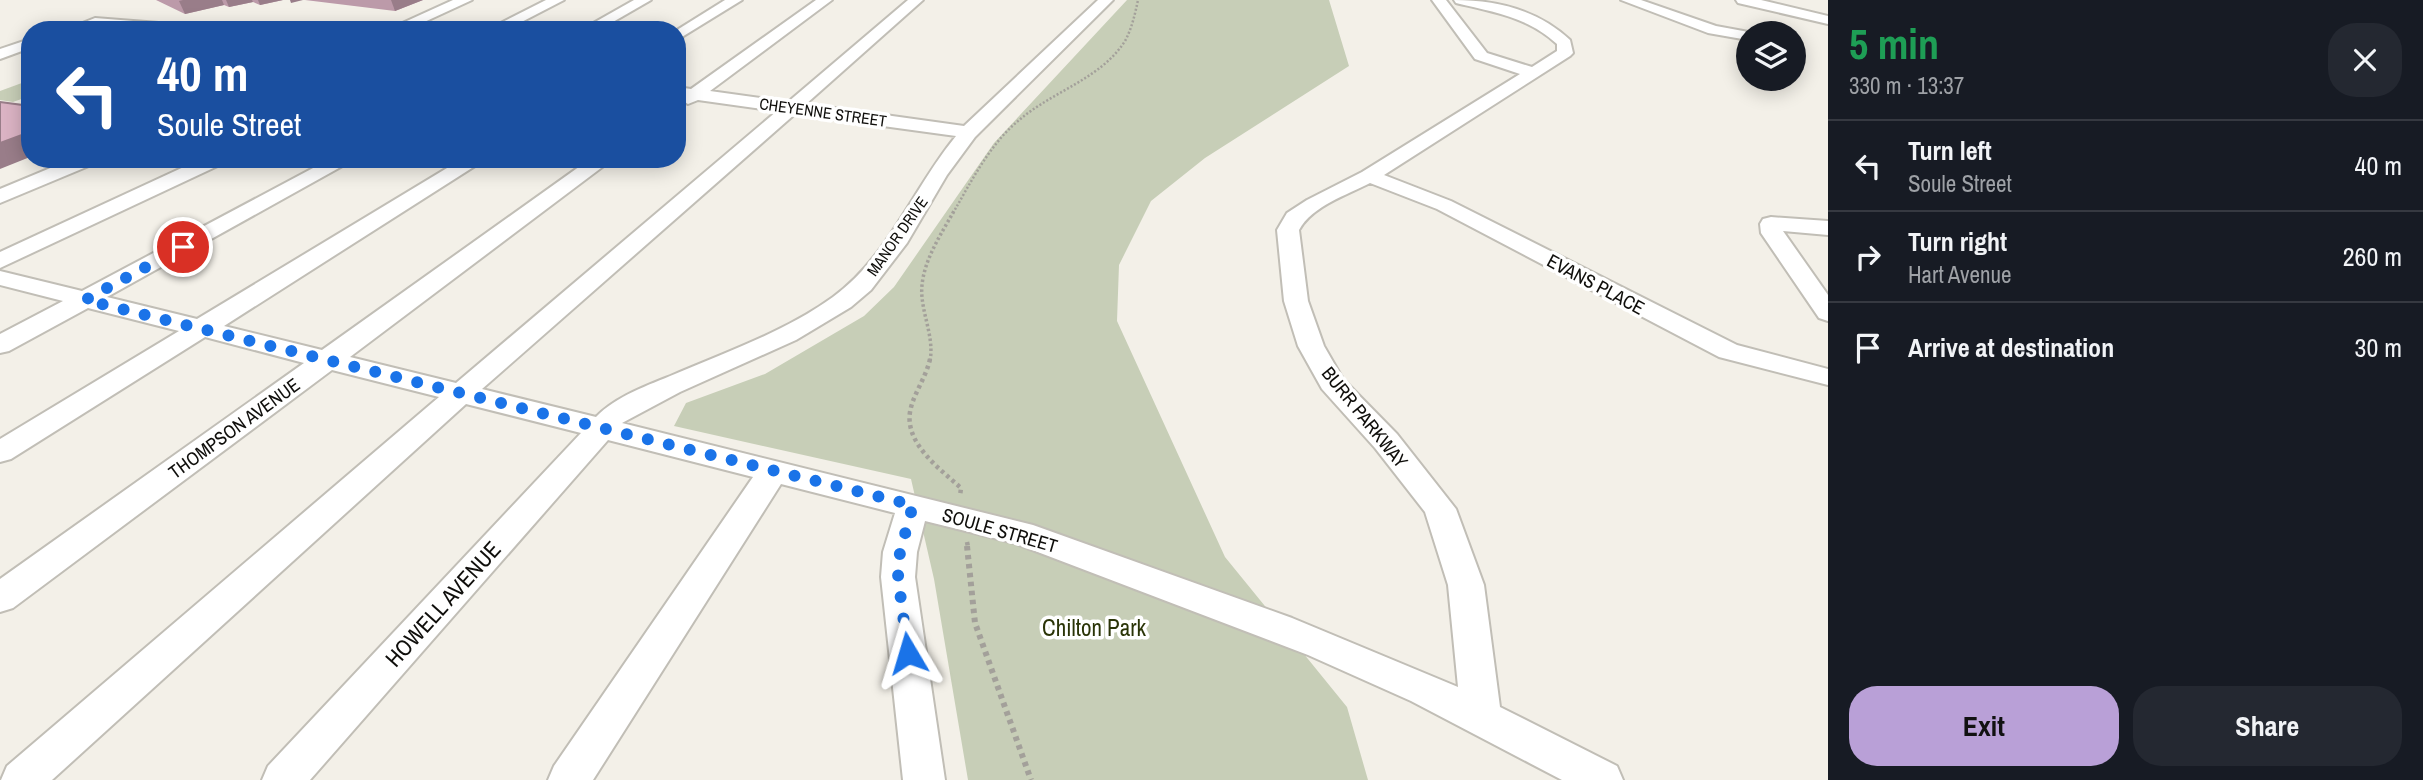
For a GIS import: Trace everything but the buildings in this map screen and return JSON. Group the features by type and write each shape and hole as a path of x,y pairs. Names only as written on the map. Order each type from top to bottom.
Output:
{"street":[{"path":"415,21 465,0"},
{"path":"513,21 557,0"},
{"path":"604,21 643,0"},
{"path":"686,30 735,0"},
{"path":"686,94 825,0"},
{"path":"22,780 461,393 916,0"},
{"name":"MANOR DRIVE","path":"603,428 614,415 643,397 716,368 784,336 842,302 877,270 968,132 1106,0"},
{"path":"1439,0 1481,56 1531,72"},
{"name":"BURR PARKWAY","path":"1461,0 1508,10 1536,21 1553,30 1565,43 1565,53 1369,176 1314,204 1295,218 1288,230 1296,301 1311,346 1332,383 1386,442 1440,509 1466,585 1481,717"},
{"path":"1628,0 1713,30 1736,34"},
{"path":"1743,0 1826,20"},
{"path":"1806,29 1826,20"},
{"path":"0,54 21,46"},
{"name":"CHEYENNE STREET","path":"686,94 968,132"},
{"path":"0,197 68,168"},
{"path":"0,261 198,168"},
{"path":"0,345 328,168"},
{"path":"0,452 461,168"},
{"name":"THOMPSON AVENUE","path":"0,598 591,168"},
{"name":"EVANS PLACE","path":"1369,176 1444,205 1728,351 1828,377"},
{"path":"1828,228 1771,223 1772,233 1828,313"},
{"name":"SOULE STREET","path":"0,278 1021,534 1166,584 1366,663 1481,717 1602,780"},
{"name":"HOWELL AVENUE","path":"283,780 603,428"},
{"path":"569,780 774,470"},
{"path":"913,505 900,552 898,577 924,780"}],"path":[{"path":"1031,780 975,623 961,488 916,443 910,422 913,400 927,373 931,355 930,335 920,300 923,273 933,250 998,142 1018,121 1108,60 1126,37 1139,0"}],"green space":[{"name":"Chilton Park","path":"1127,0 1329,0 1349,66 1205,158 1151,201 1119,265 1117,321 1225,557 1347,707 1368,780 968,780 934,579 911,479 674,426 686,403 765,374 864,316 894,287 994,143"},
{"path":"21,83 21,99 13,102 0,100 0,91"}],"route":[{"path":"183,247 85,300 913,505 900,552 898,577 908,653"}]}
